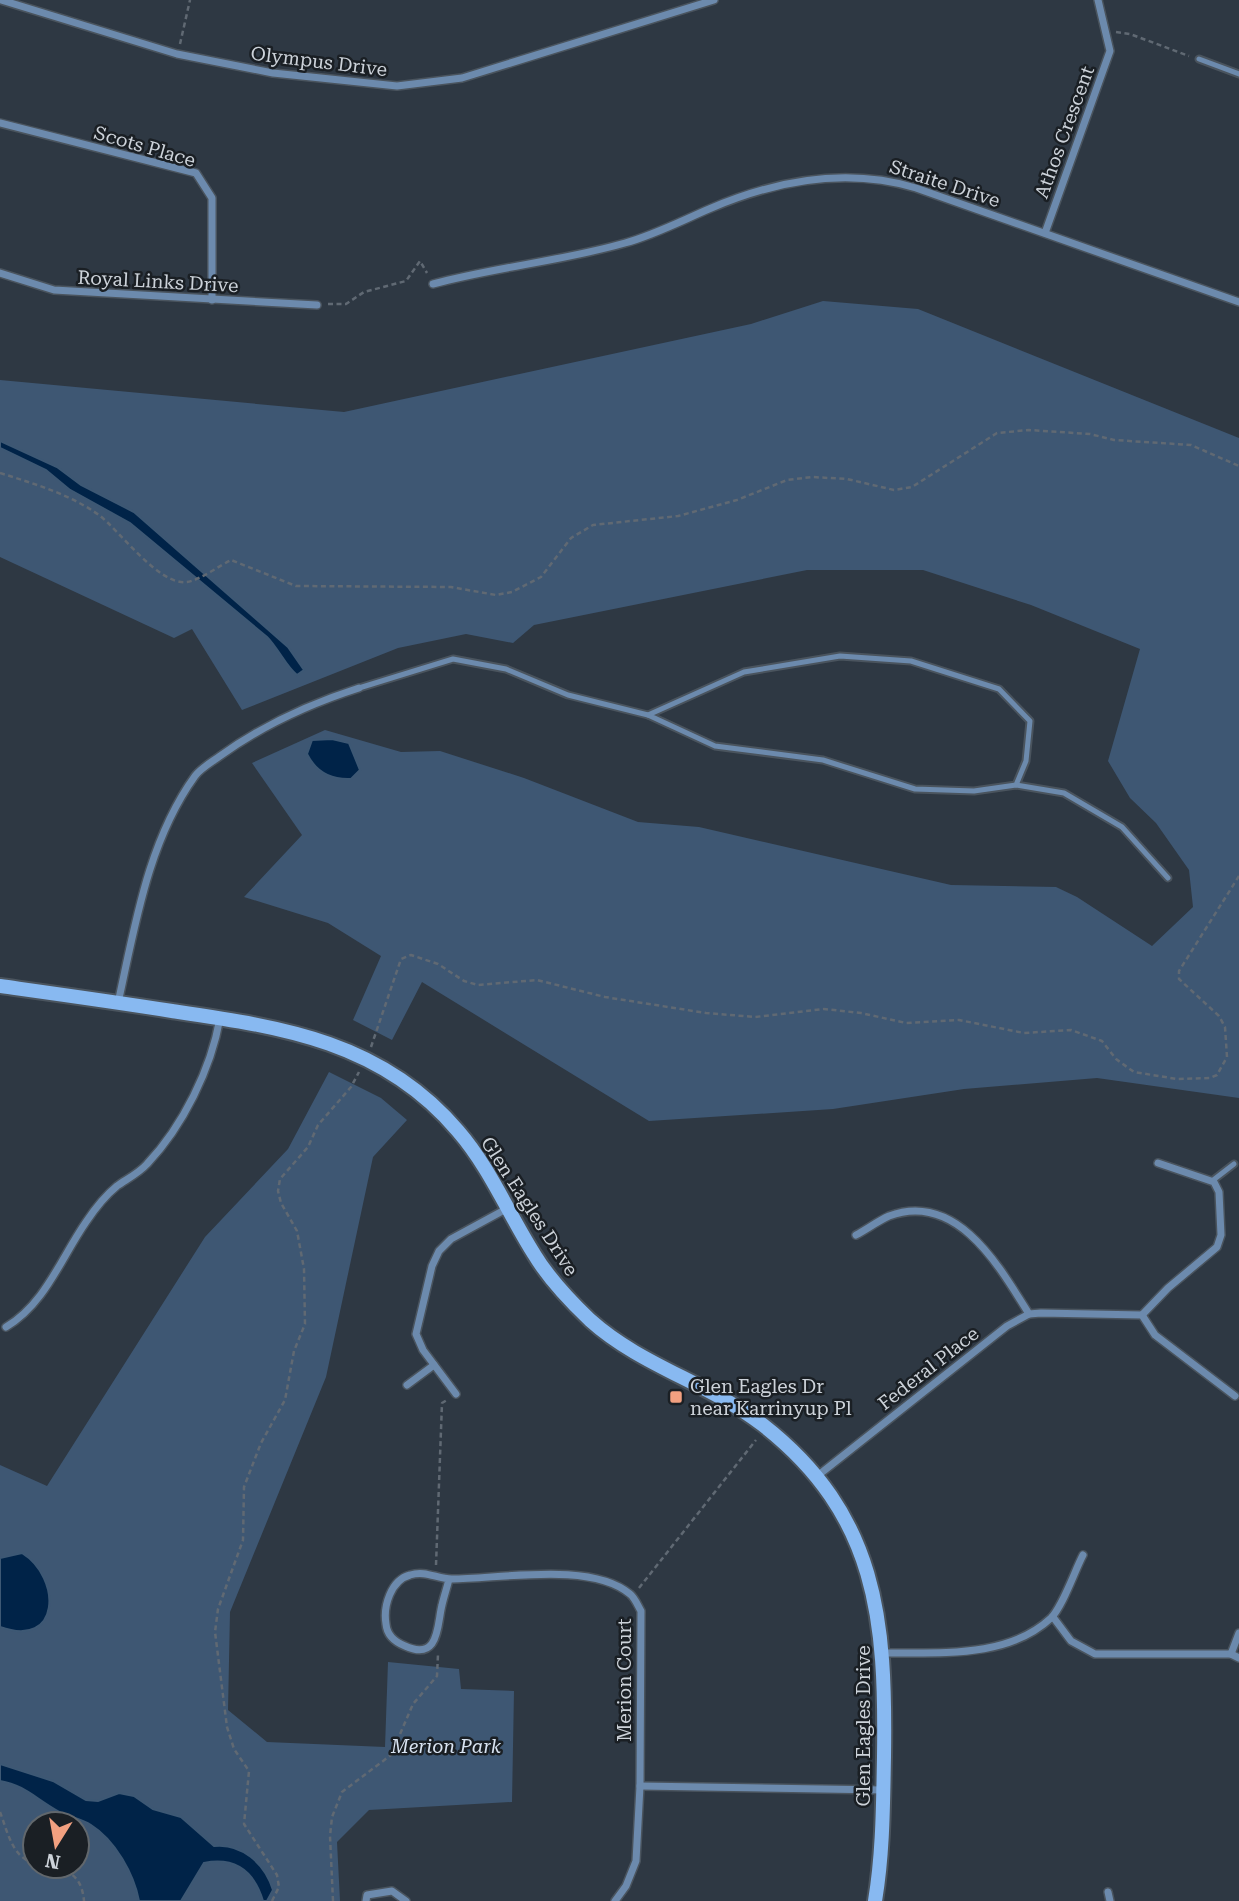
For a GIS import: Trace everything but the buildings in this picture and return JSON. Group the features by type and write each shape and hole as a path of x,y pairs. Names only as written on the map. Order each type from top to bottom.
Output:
{"street":[{"name":"Olympus Drive","path":"1,0 177,54 273,73 366,85 408,85 462,78 714,0"},
{"name":"Athos Crescent","path":"1045,233 1110,51 1098,0"},
{"name":"Scots Place","path":"0,123 196,173 212,198 212,300"},
{"name":"Straite Drive","path":"433,284 477,272 624,244 771,186 845,177 885,179 1239,302"},
{"name":"Royal Links Drive","path":"0,274 54,290 317,304"},
{"path":"118,1003 142,896 155,857 164,831 196,774 249,735 318,701 359,688"},
{"name":"Glen Eagles Drive","path":"0,986 220,1018 312,1035 366,1058 416,1090 451,1122 477,1154 548,1276 593,1323 643,1358 740,1408 785,1444 816,1476 839,1508 858,1545 876,1599 884,1653 881,1857 874,1901"},
{"path":"6,1327 23,1317 38,1299 87,1221 114,1188 147,1164 180,1119 212,1055 220,1018"},
{"path":"856,1235 888,1216 908,1212 947,1216 968,1231 1029,1314 1142,1314 1217,1247 1221,1235 1219,1192 1212,1181 1158,1163"},
{"path":"456,1394 434,1365 416,1334 435,1258 451,1239 509,1208"},
{"name":"Federal Place","path":"816,1476 1007,1326 1029,1314"},
{"path":"1142,1314 1155,1335 1235,1396"},
{"path":"407,1385 434,1365"},
{"path":"884,1653 962,1651 995,1647 1024,1635 1053,1617 1083,1555"},
{"name":"Merion Court","path":"431,1644 421,1649 411,1649 397,1643 386,1625 386,1605 394,1587 408,1575 428,1573 449,1579 479,1576 591,1577 617,1585 632,1595 641,1611 640,1786 636,1861 626,1886 615,1901"},
{"path":"431,1644 439,1635 441,1608 449,1579"},
{"path":"1053,1617 1071,1641 1095,1654 1235,1656 1239,1633"},
{"path":"640,1786 883,1790"},
{"path":"366,1901 367,1895 392,1891 406,1901"},
{"path":"1108,1892 1110,1901"}],"lane":[{"path":"1199,60 1239,74"},
{"path":"648,715 744,672 840,656 911,661 999,688 1030,720 1026,761 1016,785"},
{"path":"359,688 453,659 506,669 568,695 648,715 715,747 823,760 915,789 974,791 1016,785 1064,793 1122,827 1168,878"},
{"path":"1212,1181 1234,1164"}],"path":[{"path":"177,54 190,0"},
{"path":"1106,31 1130,34 1199,60"},
{"path":"317,304 346,304 364,292 406,281 420,261 433,284"},
{"path":"0,473 65,496 91,511 113,527 147,562 176,580 188,582 231,560 296,586 452,587 496,595 512,592 541,577 571,538 593,525 678,516 749,496 787,480 812,477 847,480 894,490 912,487 997,433 1029,430 1090,434 1114,440 1191,445 1239,466"},
{"path":"272,1901 279,1887 277,1875 244,1824 249,1771 234,1749 227,1727 215,1632 218,1609 243,1540 244,1487 256,1454 285,1400 294,1351 305,1324 307,1296 302,1257 297,1231 281,1203 278,1191 280,1179 308,1147 318,1125 351,1087 381,1024 401,959 411,955 438,964 464,981 478,985 537,980 617,999 706,1013 755,1017 824,1009 861,1013 906,1023 959,1020 1024,1032 1071,1030 1102,1041 1116,1059 1133,1072 1186,1079 1210,1078 1217,1075 1227,1057 1225,1027 1219,1016 1179,979 1179,971 1239,876"},
{"path":"437,1576 442,1403 456,1394"},
{"path":"632,1595 758,1437"},
{"path":"333,1901 330,1836 332,1816 342,1793 391,1755 413,1704 437,1676 438,1654 431,1644"},
{"path":"0,1812 16,1852 21,1857"},
{"path":"78,1880 83,1886 84,1901"}],"green space":[{"path":"823,301 918,309 1239,438 1239,1098 1097,1078 964,1089 833,1109 649,1121 422,982 392,1040 353,1020 381,956 328,923 244,897 302,835 252,763 325,730 401,752 440,751 524,778 638,822 699,827 951,885 1056,887 1077,897 1152,946 1193,907 1189,870 1156,823 1130,798 1108,761 1140,649 1031,605 923,570 807,570 534,625 513,643 466,634 398,648 242,710 192,629 174,638 0,557 0,380 344,412 751,324"},
{"name":"Merion Park","path":"329,1072 381,1098 407,1120 373,1157 326,1377 230,1612 228,1710 267,1742 385,1747 388,1662 459,1669 461,1689 514,1691 512,1802 369,1810 337,1842 340,1901 0,1901 0,1465 47,1486 205,1237 288,1149"}],"shaded area":[{"path":"0,441 57,467 81,485 134,512 288,647 304,670 297,675 267,637 130,523 70,490 46,470 0,448"},
{"path":"332,739 349,743 360,770 351,779 325,774 307,754 312,740"},
{"path":"22,1553 35,1564 44,1578 49,1593 49,1608 44,1620 35,1628 20,1631 0,1627 0,1558"},
{"path":"0,1764 53,1781 86,1800 98,1801 119,1793 134,1796 153,1809 181,1817 214,1846 233,1848 251,1857 264,1871 273,1890 267,1901 263,1901 249,1874 242,1868 225,1862 215,1862 204,1863 181,1901 139,1901 122,1858 108,1839 91,1825 91,1810 57,1810 23,1789 0,1781"}],"place":[{"name":"Glen Eagles Dr near Karrinyup Pl","path":"676,1397"}]}
